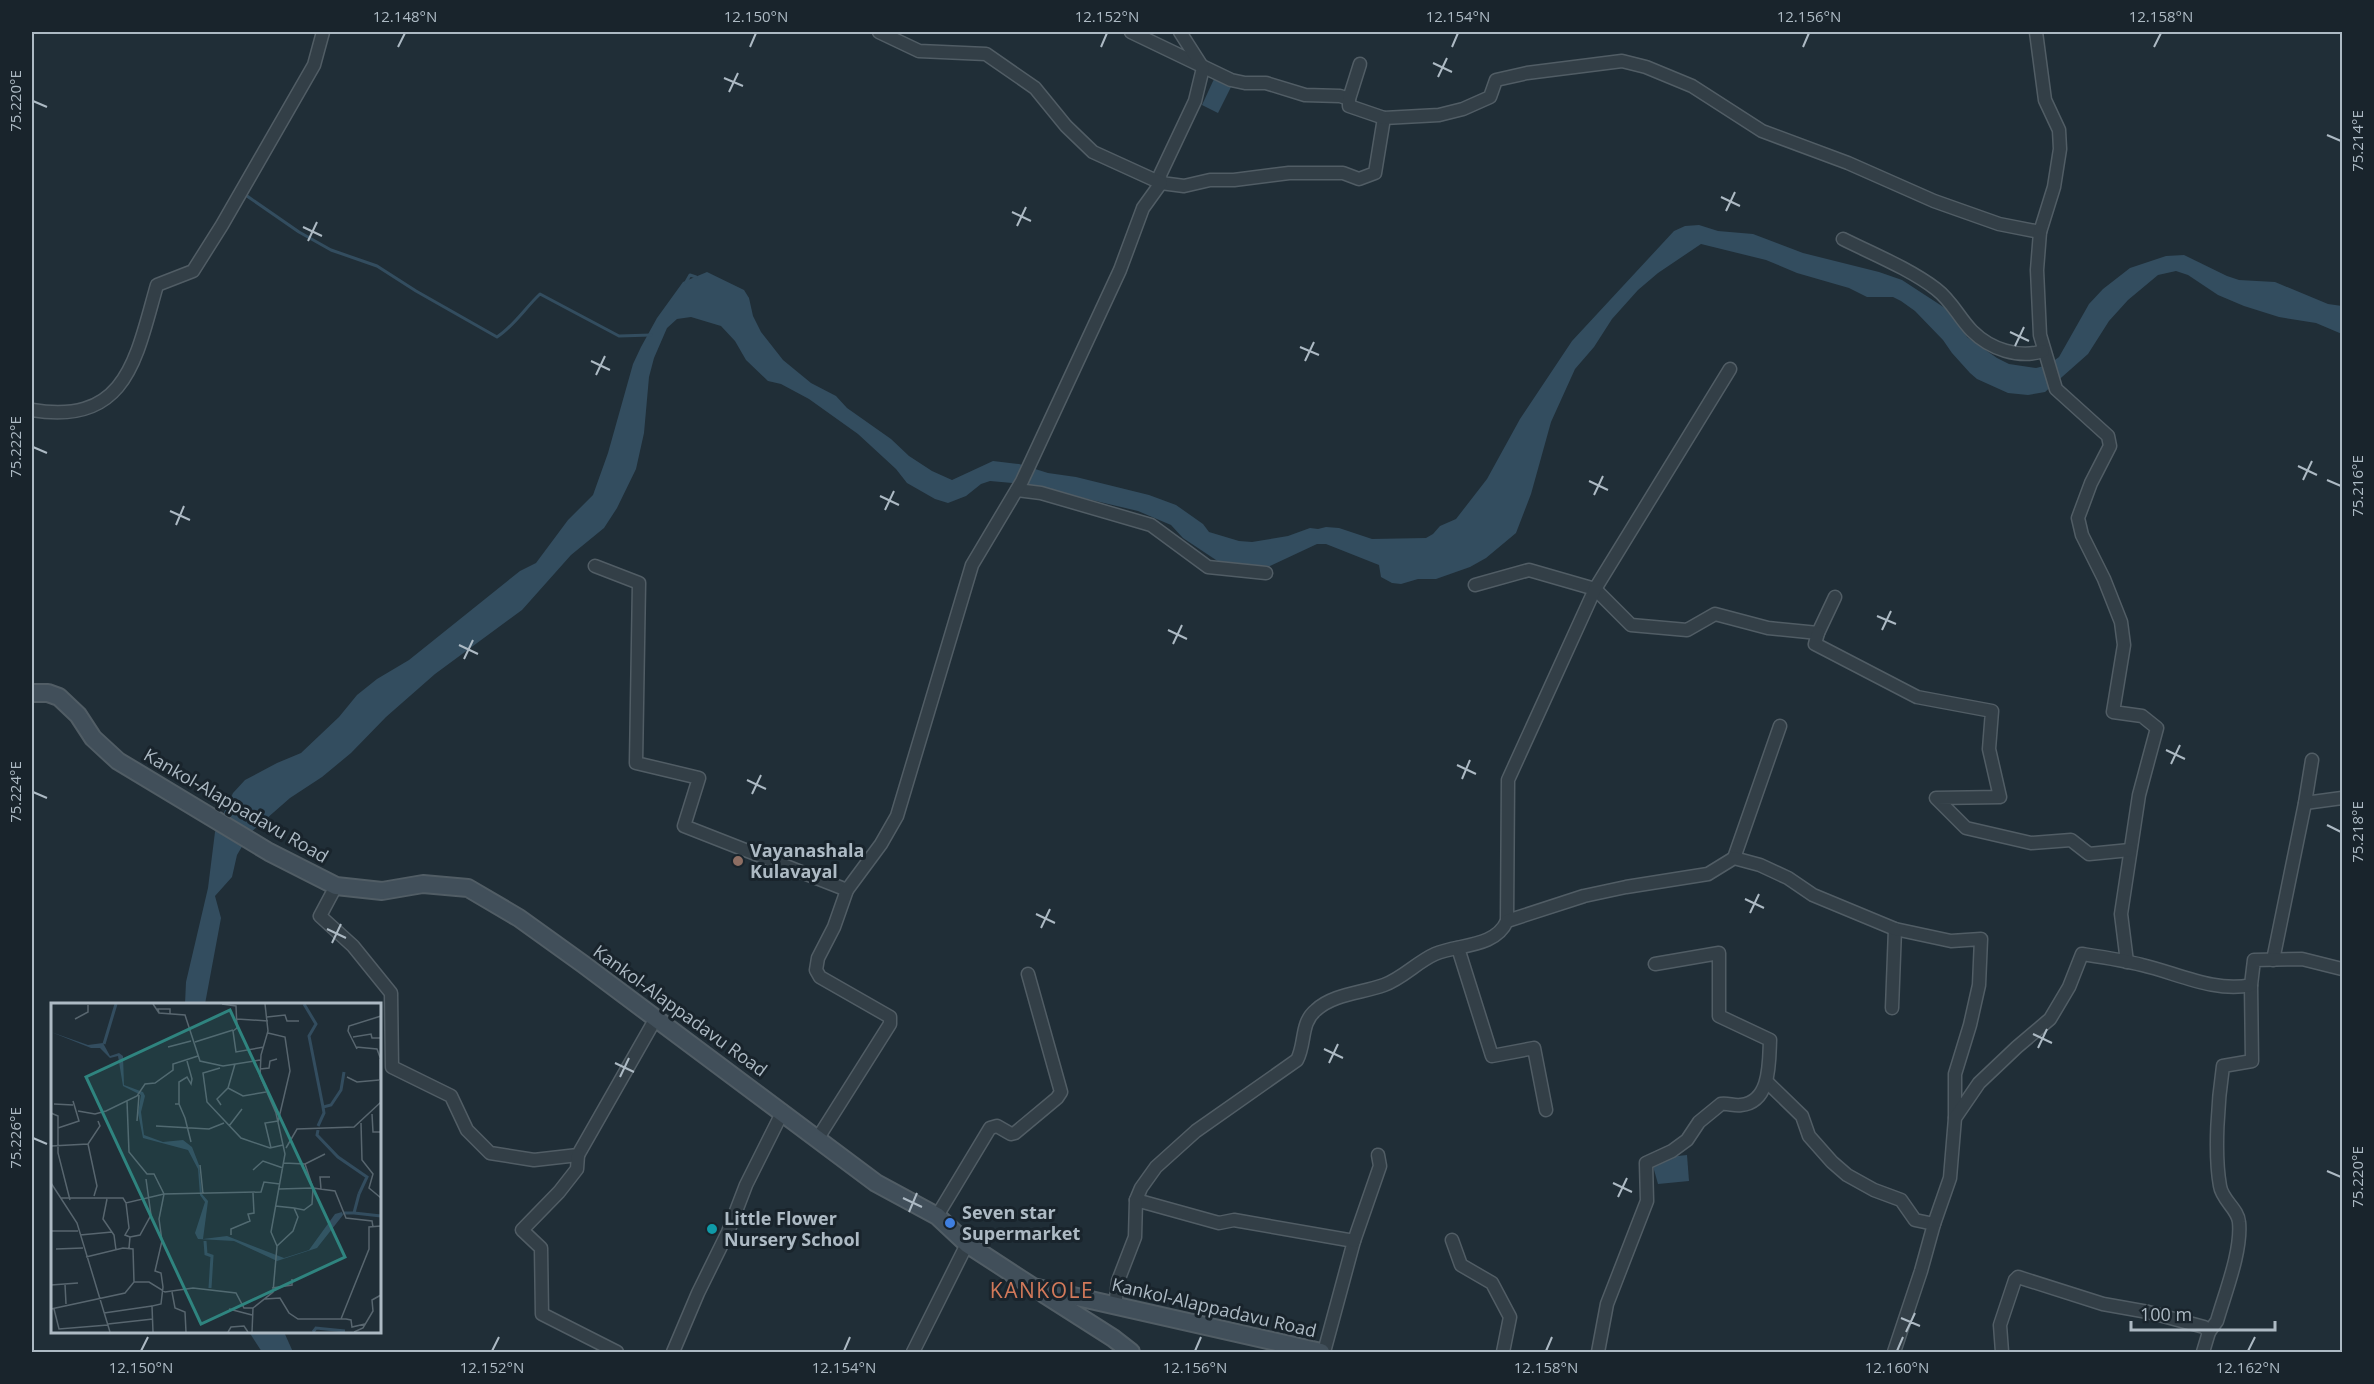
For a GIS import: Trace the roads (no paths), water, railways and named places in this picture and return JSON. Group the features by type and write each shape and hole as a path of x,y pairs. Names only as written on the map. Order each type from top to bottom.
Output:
{"main road":[{"name":"Kankol-Alappadavu Road","path":"32,693 48,693 60,697 103,749 118,761 269,852 336,886 382,891 423,884 468,888 519,918 818,1138 876,1184 937,1216 967,1244 1033,1287 1319,1352"},
{"path":"1033,1287 1113,1338 1131,1353"}],"street":[{"path":"32,410 54,414 89,409 116,391 136,357 157,285 194,271 314,65 323,32"},
{"path":"879,32 919,51 986,54 1035,88 1066,126 1093,152 1161,183 1185,186 1210,180 1234,180 1290,173 1343,173 1359,179 1375,172 1384,118"},
{"path":"1131,32 1231,80 1266,83 1305,95 1340,96 1349,99"},
{"path":"818,1138 890,1024 890,1017 820,977 816,970 818,958 834,927 847,890 881,844 897,816 972,565 1030,465 1115,281 1143,208 1161,183 1160,175 1195,101 1203,68 1180,32"},
{"path":"2036,32 2045,100 2058,130 2060,149 2054,187 2040,232 2037,270 2040,335 2044,355 2056,389 2108,436 2110,446 2091,483 2078,518 2082,535 2104,579 2121,622 2124,645 2113,712 2142,716 2157,728 2139,795 2121,914 2127,962"},
{"path":"1360,64 1349,106 1384,118 1440,115 1463,109 1490,97 1496,80 1527,73 1622,61 1666,74 1692,86 1762,131 1848,163 1945,205 1999,224 2040,232"},
{"path":"1843,239 1938,290 1960,313 1971,330 1985,342 2017,355 2044,355"},
{"path":"1115,1307 1118,1281 1135,1237 1137,1200 1141,1188 1156,1167 1196,1131 1296,1060 1302,1051 1307,1020 1314,1011 1326,1002 1384,985 1399,978 1434,954 1487,941 1504,928 1507,921 1508,780 1594,589 1730,369"},
{"path":"1017,490 1041,494 1151,525 1208,567 1266,573"},
{"path":"595,566 639,583 636,763 699,778 684,826 847,890"},
{"path":"1475,585 1529,570 1594,589 1631,625 1687,630 1715,614 1768,628 1818,633"},
{"path":"1835,597 1818,633 1815,645 1917,697 1992,711 1989,749 2000,797 1936,798 1966,828 2031,843 2071,840 2089,854 2130,850"},
{"path":"1507,921 1584,896 1708,874 1734,858 1780,726"},
{"path":"2273,960 2312,760"},
{"path":"2305,803 2343,798"},
{"path":"1734,858 1760,865 1788,878 1813,895 1895,929 1951,941 1981,939 1979,985 1955,1074 1955,1118 1950,1178 1894,1353"},
{"path":"336,886 320,916 353,946 391,993 392,1067 451,1096 467,1130 490,1153 534,1160 578,1155"},
{"path":"1892,1008 1895,929"},
{"path":"1458,948 1492,1056 1534,1048 1546,1110"},
{"path":"1599,1353 1607,1304 1647,1201 1646,1162 1672,1151 1687,1140 1699,1122 1721,1104 1738,1106 1753,1100 1767,1082 1770,1040 1719,1016 1719,953 1655,964"},
{"path":"1955,1118 1979,1083 2050,1019 2068,987 2082,954 2127,962 2234,988 2251,985"},
{"path":"2203,1353 2209,1332 2217,1321 2240,1235 2239,1219 2225,1200 2220,1188 2219,1125 2223,1066 2252,1061 2251,985 2254,960 2302,959 2343,969"},
{"path":"937,1216 990,1128 997,1126 1011,1134 1016,1133 1062,1092 1028,974"},
{"path":"617,1353 542,1314 542,1248 522,1230 559,1192 577,1169 578,1155 656,1018"},
{"path":"1767,1082 1802,1116 1809,1136 1847,1175 1874,1190 1901,1200 1915,1220 1934,1224"},
{"path":"673,1353 698,1293 728,1232 746,1185 783,1112"},
{"path":"1319,1352 1354,1240 1380,1167 1378,1155"},
{"path":"1137,1200 1219,1223 1234,1220 1354,1240"},
{"path":"1452,1240 1461,1265 1492,1283 1510,1317 1503,1353"},
{"path":"913,1353 967,1244"},
{"path":"2002,1353 2000,1325 2018,1276 2103,1304 2192,1323 2204,1327 2209,1332"}],"water":[{"path":"1214,79 1231,87 1218,113 1202,105"},
{"path":"1699,225 1718,231 1753,234 1803,253 1902,280 1948,310 1955,316 1967,337 2009,364 2036,368 2048,365 2059,357 2089,304 2103,289 2130,268 2166,256 2184,255 2239,280 2275,282 2328,304 2342,306 2342,334 2316,323 2279,317 2244,306 2218,295 2188,275 2176,271 2158,275 2128,300 2109,321 2088,354 2045,392 2028,395 2008,393 1977,379 1915,311 1893,297 1867,297 1849,288 1797,273 1766,260 1701,244 1658,273 1638,290 1612,319 1594,347 1575,369 1551,422 1531,494 1516,533 1486,558 1470,567 1436,579 1418,579 1401,584 1392,583 1381,577 1379,565 1326,544 1317,544 1270,566 1219,562 1183,538 1171,525 1138,511 1024,484 990,481 981,484 966,496 948,503 935,499 907,483 896,469 858,434 809,399 781,384 768,381 746,360 735,341 721,326 691,317 677,319 667,328 654,358 649,377 644,433 636,469 617,508 604,528 571,555 522,610 435,674 386,717 351,753 322,777 290,798 250,833 237,855 232,877 215,896 221,918 205,1003 185,1003 186,982 208,888 215,832 233,793 245,780 301,753 339,717 357,695 377,679 409,660 520,571 536,563 568,520 593,495 608,453 633,364 657,318 683,282 707,272 744,290 761,332 783,360 811,383 836,396 847,408 891,439 909,456 932,471 952,480 993,461 1019,464 1048,473 1076,477 1149,495 1176,505 1203,524 1209,532 1239,541 1252,542 1288,536 1310,528 1326,527 1339,528 1372,539 1426,538 1440,526 1456,519 1487,479 1520,419 1572,341 1674,231 1685,226"},
{"path":"1687,1155 1689,1181 1658,1184 1651,1159"},
{"path":"250,1333 284,1333 293,1352 262,1352"}],"waterway":[{"path":"247,196 299,232 331,250 377,266 497,337 509,328 540,294 619,336 651,335"},
{"path":"686,282 690,275 696,277"}],"place":[{"name":"Vayanashala Kulavayal","path":"738,861"},
{"name":"Seven star Supermarket","path":"950,1223"},
{"name":"Little Flower Nursery School","path":"712,1229"}],"district":[{"name":"KANKOLE","path":"1042,1291"}]}
